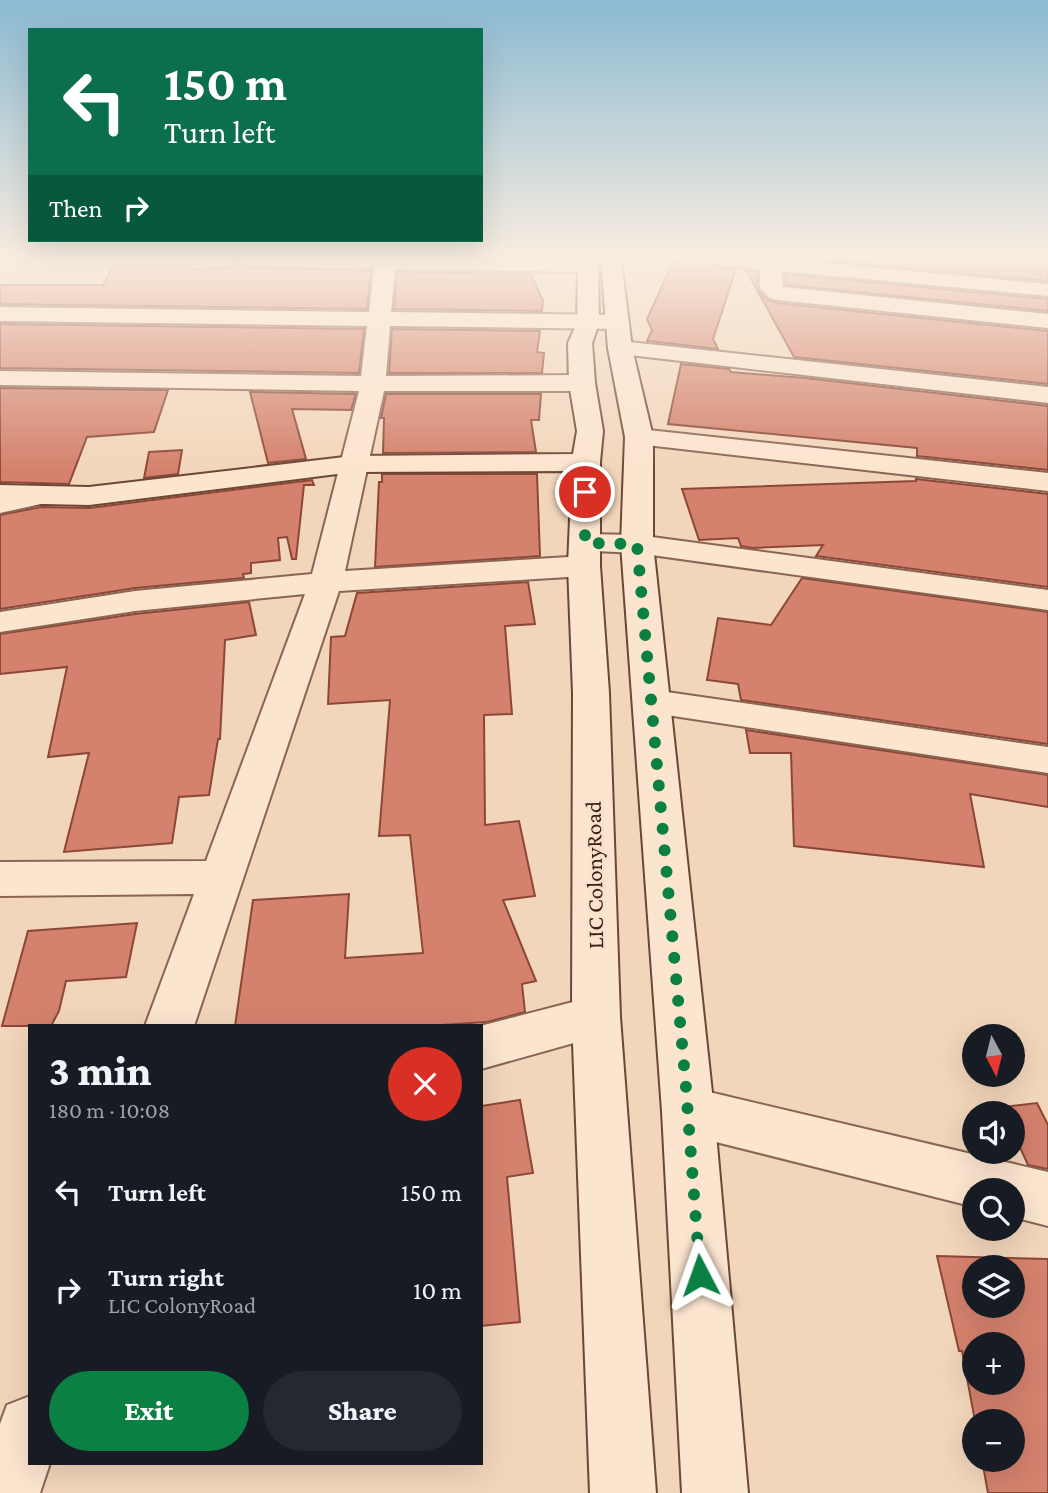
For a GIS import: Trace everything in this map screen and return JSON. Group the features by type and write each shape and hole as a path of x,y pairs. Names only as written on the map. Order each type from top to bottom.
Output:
{"street":[{"path":"170,1024 326,582 373,384 377,330"},
{"path":"583,330 608,331 1048,396"},
{"name":"LIC ColonyRoad","path":"624,1493 596,1017 590,693 584,555 586,462 590,431 582,383 580,343 608,331 639,436 637,544 688,1111 715,1493"},
{"path":"0,378 373,384 582,383"},
{"path":"639,436 1048,482"},
{"path":"0,494 89,496 353,464 586,462"},
{"path":"0,505 40,496"},
{"path":"0,622 135,601 584,555 637,544 1048,600"},
{"path":"653,702 1048,760"},
{"path":"0,878 222,877"},
{"path":"483,1046 596,1017"},
{"path":"688,1111 964,1178"},
{"path":"1025,1193 1048,1199"},
{"path":"7,1493 28,1434"}],"building":[{"path":"0,330 364,330 359,373 0,368"},
{"path":"392,330 540,331 537,352 544,353 542,373 389,373"},
{"path":"652,330 716,330 713,339 718,349 647,341"},
{"path":"779,330 1048,331 1048,384 794,357"},
{"path":"681,364 729,369 731,372 1048,406 1048,470 917,456 917,448 668,424"},
{"path":"0,388 168,390 154,432 87,437 69,484 0,482"},
{"path":"250,392 356,394 351,410 292,409 306,459 268,463"},
{"path":"386,394 541,394 539,420 531,420 536,452 383,453 384,418 381,418"},
{"path":"182,450 178,474 144,478 149,452"},
{"path":"382,474 537,474 540,556 375,567 379,482 382,482"},
{"path":"312,480 314,485 304,485 296,559 292,559 287,537 278,538 280,560 251,563 251,573 243,574 244,578 135,588 0,609 0,515 41,507 89,508"},
{"path":"916,481 1048,494 1048,587 816,556 823,545 752,548 741,546 738,538 699,540 682,489"},
{"path":"802,578 1048,612 1048,744 741,700 738,684 707,680 718,618 771,625"},
{"path":"528,582 535,624 505,626 512,714 484,715 485,825 519,821 535,896 503,900 536,981 522,984 525,1012 487,1022 456,1024 235,1024 253,900 349,894 345,958 423,953 410,835 379,836 390,700 328,704 331,637 345,636 357,593"},
{"path":"249,602 256,635 225,640 220,739 209,795 179,797 172,843 64,852 89,753 48,757 67,667 0,674 0,634 135,614"},
{"path":"746,730 1048,775 1048,807 970,794 984,867 794,846 791,753 750,753"},
{"path":"137,923 126,977 66,981 59,1011 52,1024 2,1026 28,931"},
{"path":"520,1100 533,1173 507,1177 520,1322 483,1326 483,1106"},
{"path":"1037,1103 1048,1125 1048,1169 1028,1165 1025,1158 1025,1104"},
{"path":"937,1256 962,1257 962,1318 1025,1318 1025,1258 1048,1259 1048,1493 988,1493 984,1472 1025,1472 1025,1409 973,1409 970,1395 1025,1395 1025,1332 962,1332 962,1351 959,1351"}],"route":[{"path":"585,492 585,543 637,544 653,702 700,1275"}]}
